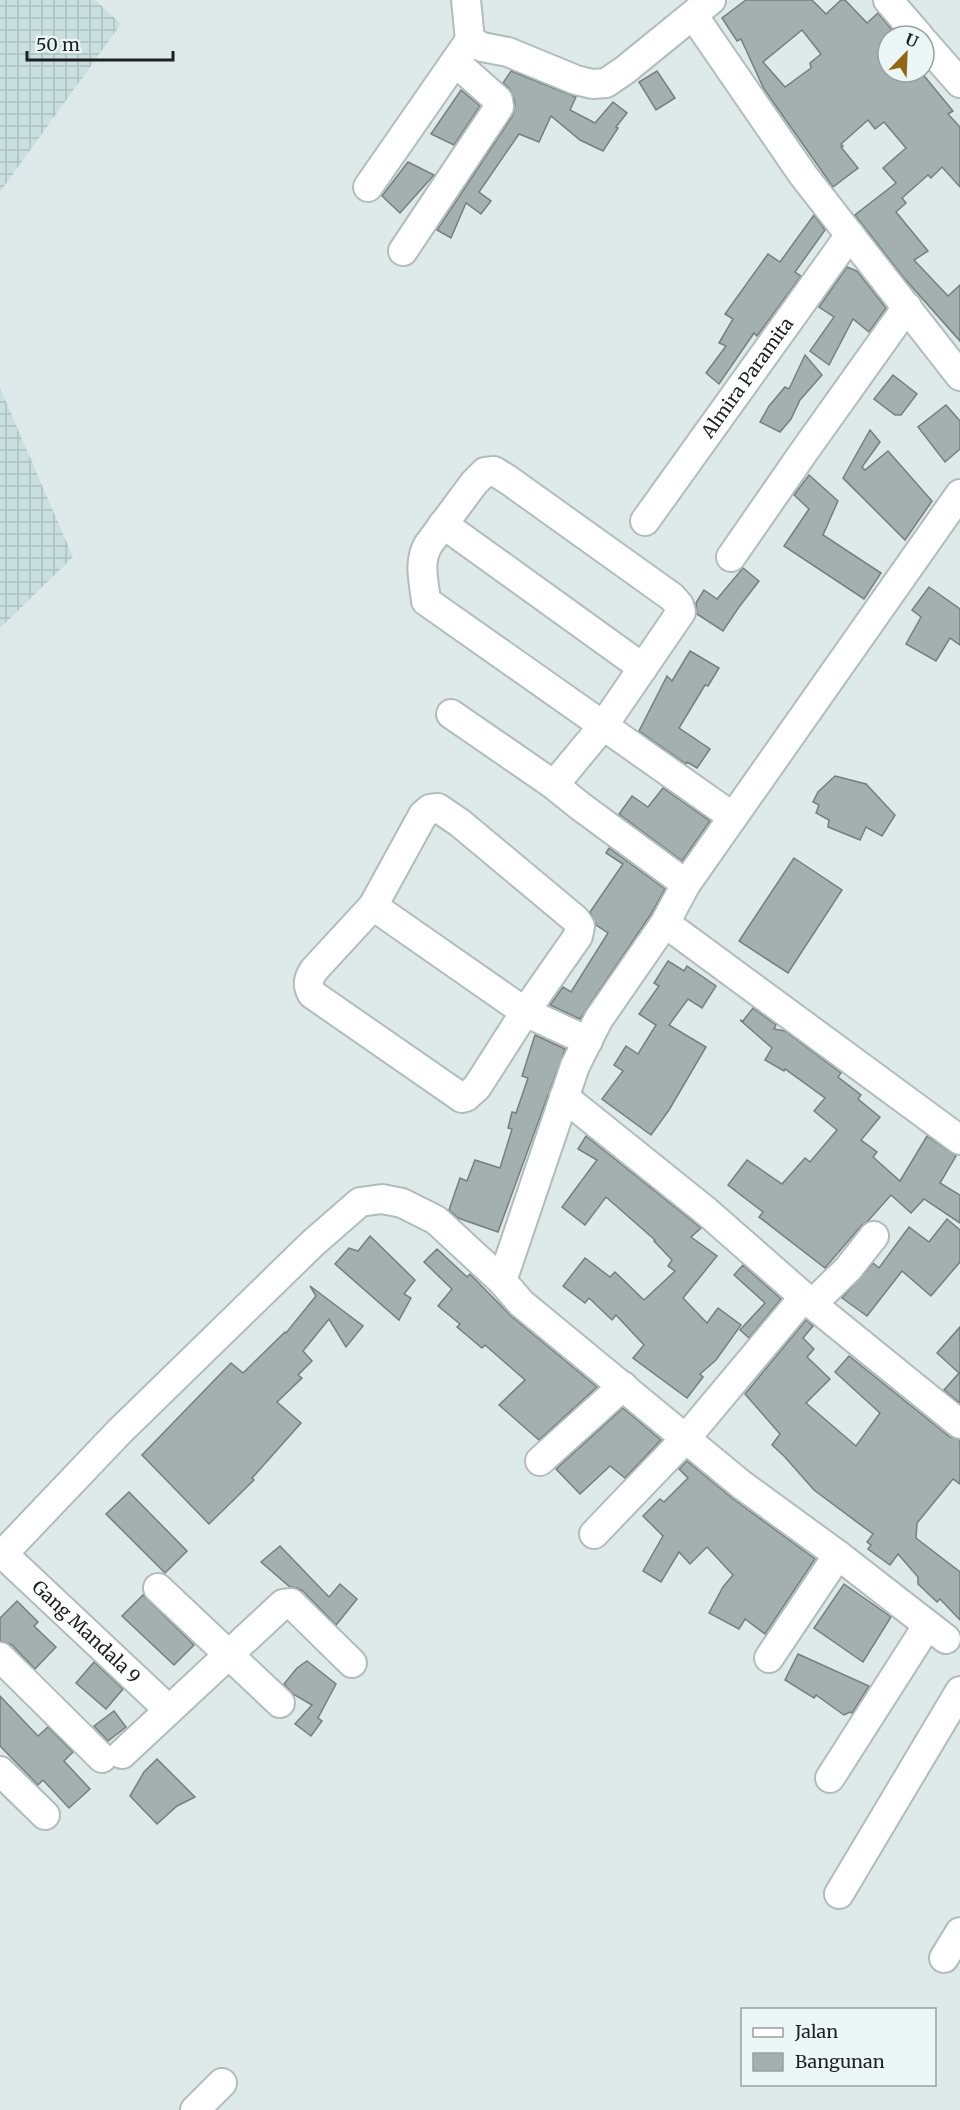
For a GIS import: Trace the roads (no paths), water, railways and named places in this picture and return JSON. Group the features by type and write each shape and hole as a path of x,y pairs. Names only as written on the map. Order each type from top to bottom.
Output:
{"street":[{"path":"368,187 462,51 466,0"},
{"path":"888,0 909,24"},
{"path":"462,51 482,47 508,52 576,80 592,84 606,83 702,8 803,175 960,376"},
{"path":"403,251 499,107 498,100 462,51"},
{"path":"936,56 960,83"},
{"name":"Almira Paramita","path":"645,521 850,235"},
{"path":"731,557 907,307"},
{"path":"554,785 603,726 681,612 679,605 663,590 494,471 485,472 474,483 422,555 421,566 426,601 603,726 733,817"},
{"path":"502,1281 575,1066 598,1020 665,923 686,884 960,494"},
{"path":"443,524 644,668"},
{"path":"451,714 554,785 686,884"},
{"path":"438,808 460,823 575,919 580,926 578,936 525,1012 477,1087 466,1097 458,1097 312,994 308,987 314,970 373,906 423,815 430,809 438,808"},
{"path":"373,906 525,1012 588,1041"},
{"path":"665,923 960,1140"},
{"path":"564,1097 706,1211 808,1300 960,1424"},
{"path":"2,1555 119,1432 352,1206 360,1202 382,1199 402,1203 435,1220 502,1281 521,1303 742,1485 948,1634 830,1778"},
{"path":"594,1534 686,1438 808,1300 848,1269 874,1236"},
{"path":"540,1461 623,1386"},
{"name":"Gang Mandala 9","path":"2,1555 169,1710"},
{"path":"769,1658 838,1555"},
{"path":"158,1588 280,1703"},
{"path":"0,1657 112,1756 169,1710 283,1604 291,1603 352,1663"},
{"path":"839,1894 960,1691"},
{"path":"0,1771 45,1815"},
{"path":"944,1958 960,1932"},
{"path":"195,2110 222,2083"}]}
